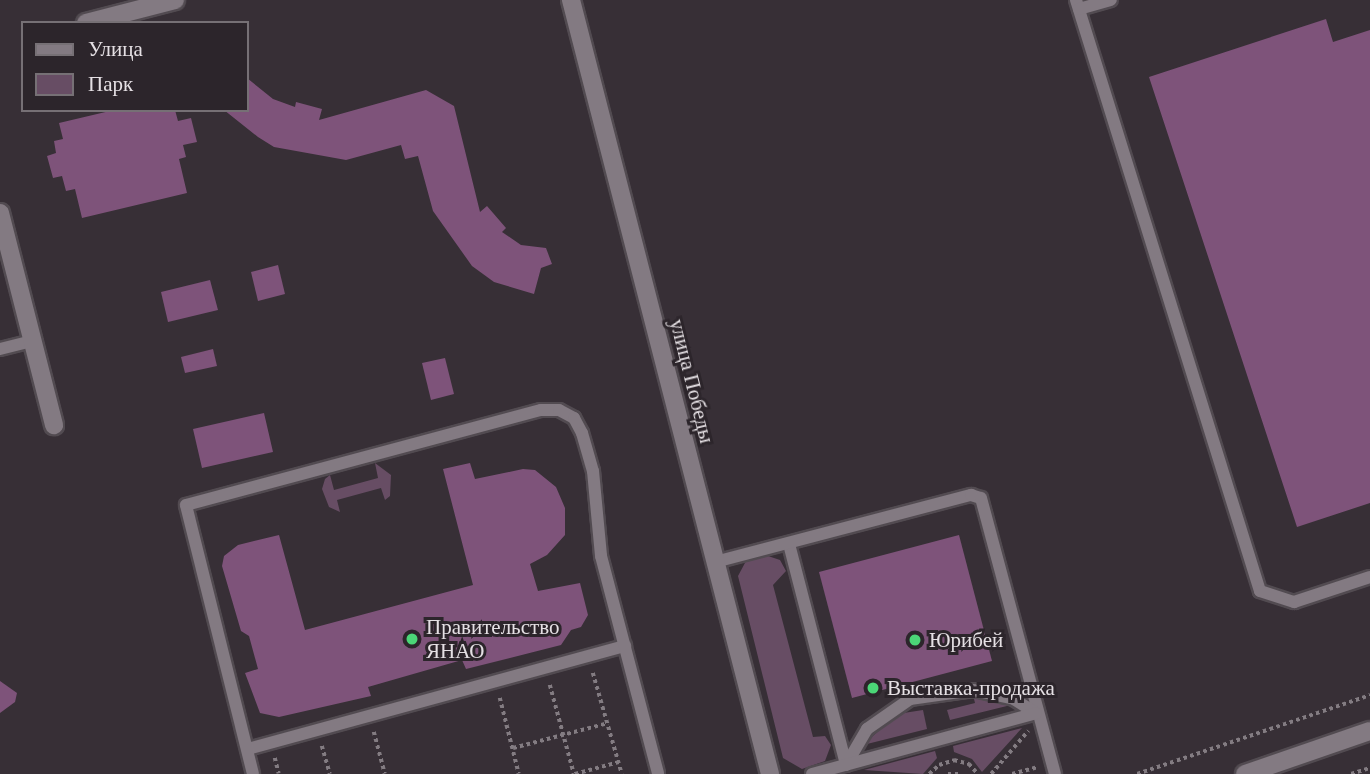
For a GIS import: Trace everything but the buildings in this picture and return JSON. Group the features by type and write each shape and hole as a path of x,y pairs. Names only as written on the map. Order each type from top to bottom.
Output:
{"street":[{"path":"94,21 175,0"},
{"name":"улица Победы","path":"571,0 770,774"},
{"path":"0,213 54,425"},
{"path":"1245,774 1370,732"}],"lane":[{"path":"1111,0 1078,5 1260,591 1294,601 1370,577"},
{"path":"0,349 33,341"},
{"path":"253,774 186,505 541,410 559,411 574,418 586,446 601,556 658,774"},
{"path":"715,562 971,495 981,498 1026,654 1036,713 1055,774"},
{"path":"789,544 846,765"},
{"path":"247,750 625,646"},
{"path":"846,765 867,729 910,699 973,690 1012,698 1036,713"},
{"path":"812,774 1036,713"}],"path":[{"path":"584,676 595,673 622,774"},
{"path":"537,688 561,682"},
{"path":"550,685 575,774 619,762"},
{"path":"513,695 500,698 519,774"},
{"path":"1137,774 1370,695"},
{"path":"513,748 608,723"},
{"path":"991,774 1029,729"},
{"path":"374,732 385,774"},
{"path":"322,746 330,774"},
{"path":"929,774 954,760 969,764 978,774"},
{"path":"1012,774 1040,766"},
{"path":"1351,774 1370,768"},
{"path":"948,774 961,774"}],"green space":[{"path":"375,463 391,475 390,496 385,500 381,488 337,500 340,512 329,507 322,489 325,479 330,475 334,490 378,478"},
{"path":"768,556 780,560 786,571 773,585 813,737 825,736 831,745 825,761 802,769 783,758 738,576 746,561"},
{"path":"973,695 1011,705 950,720 947,710 975,703"},
{"path":"923,710 927,729 863,745 897,714"},
{"path":"1022,728 982,772 972,759 954,752 953,746"},
{"path":"935,751 937,758 923,774 864,770"}],"place":[{"name":"Правительство ЯНАО","path":"412,639"},
{"name":"Юрибей","path":"915,640"},
{"name":"Выставка-продажа","path":"873,688"}]}
